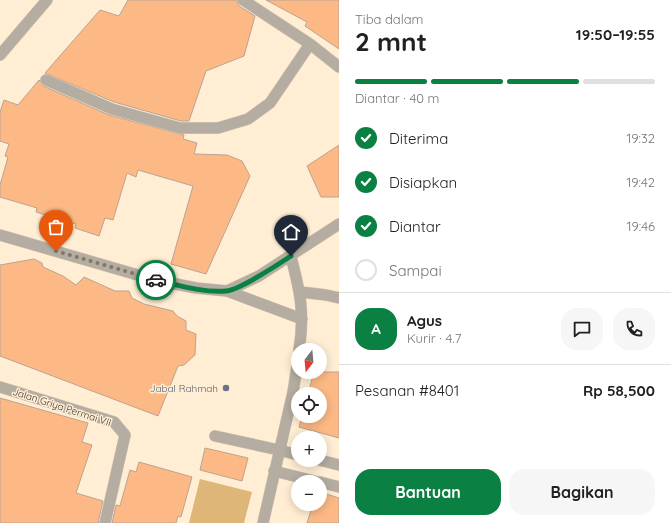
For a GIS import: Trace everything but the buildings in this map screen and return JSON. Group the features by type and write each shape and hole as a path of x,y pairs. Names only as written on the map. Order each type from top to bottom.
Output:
{"street":[{"path":"0,53 47,0"},
{"path":"243,0 310,44 339,68"},
{"path":"46,80 112,108 180,128 218,128 248,119 270,103 310,44"},
{"path":"227,291 259,276 339,224"},
{"path":"0,235 155,280 196,288 227,291 302,318"},
{"path":"291,256 300,292 302,318 300,343"},
{"path":"300,292 339,298"},
{"path":"263,523 295,379"},
{"name":"Jalan Griya Permai VII","path":"0,387 114,422 122,430 125,435 105,523"},
{"path":"214,436 291,453"},
{"path":"327,462 339,465"},
{"path":"274,471 291,475"},
{"path":"327,484 339,487"}],"shaded area":[{"path":"200,479 252,492 244,523 189,523"}],"way so far":[{"path":"56,251 156,280"}],"place":[{"name":"Jabal Rahmah","path":"226,388"}],"route":[{"path":"156,280 196,288 227,291 259,276 291,256"}]}
